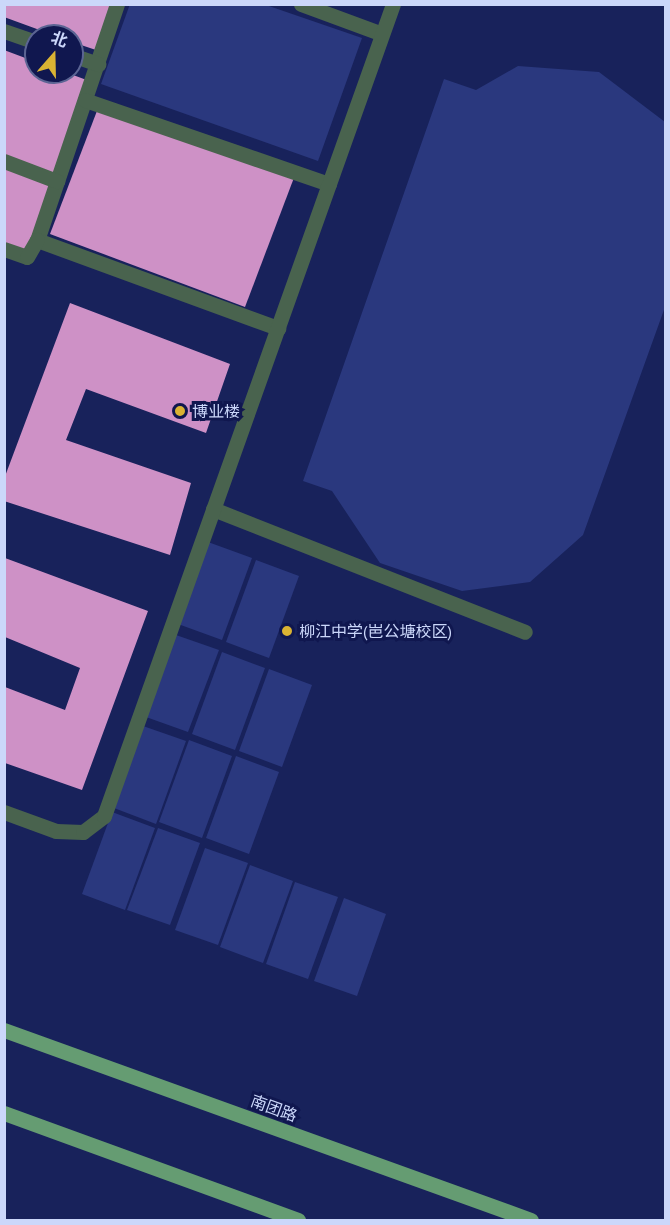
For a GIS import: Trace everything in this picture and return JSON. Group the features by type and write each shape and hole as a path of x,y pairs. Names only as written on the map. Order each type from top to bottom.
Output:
{"main road":[{"name":"南团路","path":"4,1030 531,1221"},
{"path":"4,1113 298,1221"}],"street":[{"path":"4,249 27,257 37,240 117,4"},
{"path":"301,4 382,34"},
{"path":"4,812 65,831 83,832 104,816 393,4"},
{"path":"4,31 24,38"},
{"path":"84,59 98,64"},
{"path":"85,100 329,184"},
{"path":"4,161 57,181"},
{"path":"37,240 278,328"},
{"path":"213,509 525,632"}],"shaded area":[{"path":"130,4 266,5 362,38 318,161 101,84"},
{"path":"518,66 599,72 665,122 665,307 583,535 530,582 462,591 380,563 332,491 303,481 444,79 476,90"},
{"path":"208,542 252,558 222,640 178,624"},
{"path":"256,560 299,576 269,658 226,642"},
{"path":"176,635 219,650 188,732 146,717"},
{"path":"222,652 265,668 235,750 192,734"},
{"path":"269,669 312,685 282,767 239,751"},
{"path":"143,726 186,741 156,824 114,808"},
{"path":"189,740 232,756 202,838 159,822"},
{"path":"236,756 279,772 249,854 206,838"},
{"path":"112,812 155,828 125,910 82,894"},
{"path":"158,828 200,843 170,925 127,910"},
{"path":"205,848 248,863 218,945 175,930"},
{"path":"250,865 293,881 263,963 220,947"},
{"path":"295,882 338,897 308,979 266,964"},
{"path":"344,898 386,914 357,996 314,981"}],"building":[{"path":"4,4 116,4 99,51 84,46 84,24 24,24 4,17"},
{"path":"4,50 24,58 24,84 84,84 84,79 92,82 59,175 4,155"},
{"path":"100,103 295,175 245,307 50,234"},
{"path":"4,165 55,185 28,254 4,245"},
{"name":"博业楼","path":"70,303 230,364 206,433 86,389 66,440 191,483 170,555 4,501 4,479"},
{"path":"5,558 148,611 82,790 5,763 5,687 65,710 80,668 5,637"}],"place":[{"name":"博业楼","path":"180,411"},
{"name":"柳江中学(岜公塘校区)","path":"287,631"}]}
